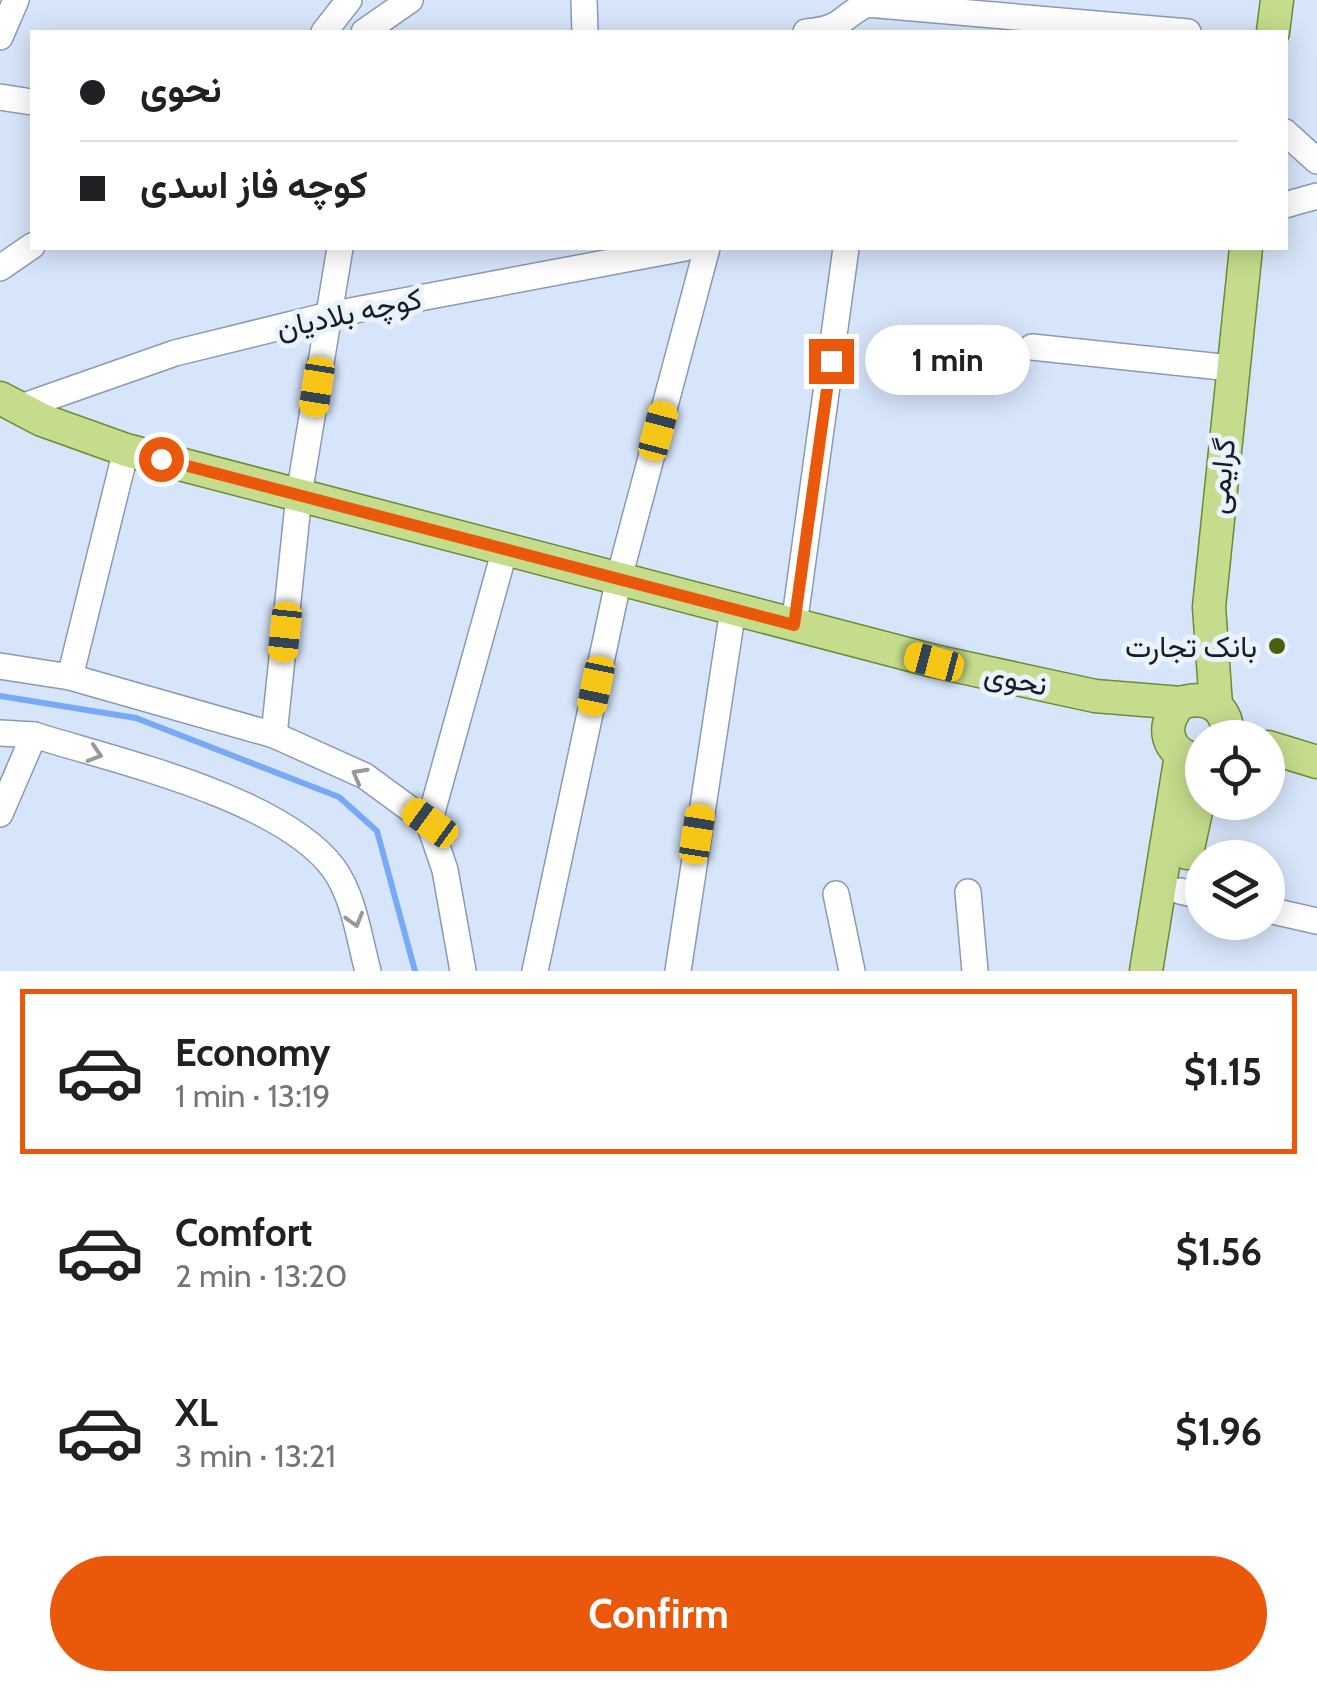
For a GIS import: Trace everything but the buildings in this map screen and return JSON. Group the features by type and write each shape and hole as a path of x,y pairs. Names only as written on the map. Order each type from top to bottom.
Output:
{"main road":[{"path":"1273,30 1277,0"},
{"name":"گرایمی","path":"1213,720 1209,606 1246,250"},
{"name":"نحوی","path":"16,411 126,450 934,662 1213,720"},
{"path":"1095,696 1185,752"},
{"path":"1146,971 1185,752 1169,721 1185,721"},
{"path":"1285,752 1317,762"},
{"path":"1168,971 1185,916"}],"street":[{"path":"0,37 16,0"},
{"path":"326,30 350,0"},
{"path":"371,30 410,0"},
{"path":"584,0 584,30"},
{"path":"829,30 867,4 1165,30"},
{"path":"0,97 30,102"},
{"path":"1288,135 1317,161"},
{"path":"1288,204 1317,196"},
{"path":"0,268 30,247"},
{"path":"274,734 299,496 340,250"},
{"name":"کوچه بلادیان","path":"16,411 175,353 329,315 674,250"},
{"path":"535,971 619,578 705,250"},
{"path":"794,625 846,250"},
{"path":"1032,347 1231,368"},
{"path":"70,677 126,450"},
{"path":"463,971 445,870 430,823 505,549"},
{"path":"678,971 733,609"},
{"path":"0,666 70,677 274,734 364,776 430,823"},
{"path":"0,733 34,735 250,805 308,844 334,869 351,906 368,971"},
{"path":"0,814 34,735"},
{"path":"968,892 975,971"},
{"path":"836,894 852,971"},
{"path":"1285,913 1317,920"}],"waterway":[{"path":"0,696 136,718 339,797 377,831 415,971"}],"place":[{"name":"بانک تجارت","path":"1277,646"}],"route":[{"path":"161,459 794,625 831,361"}]}
